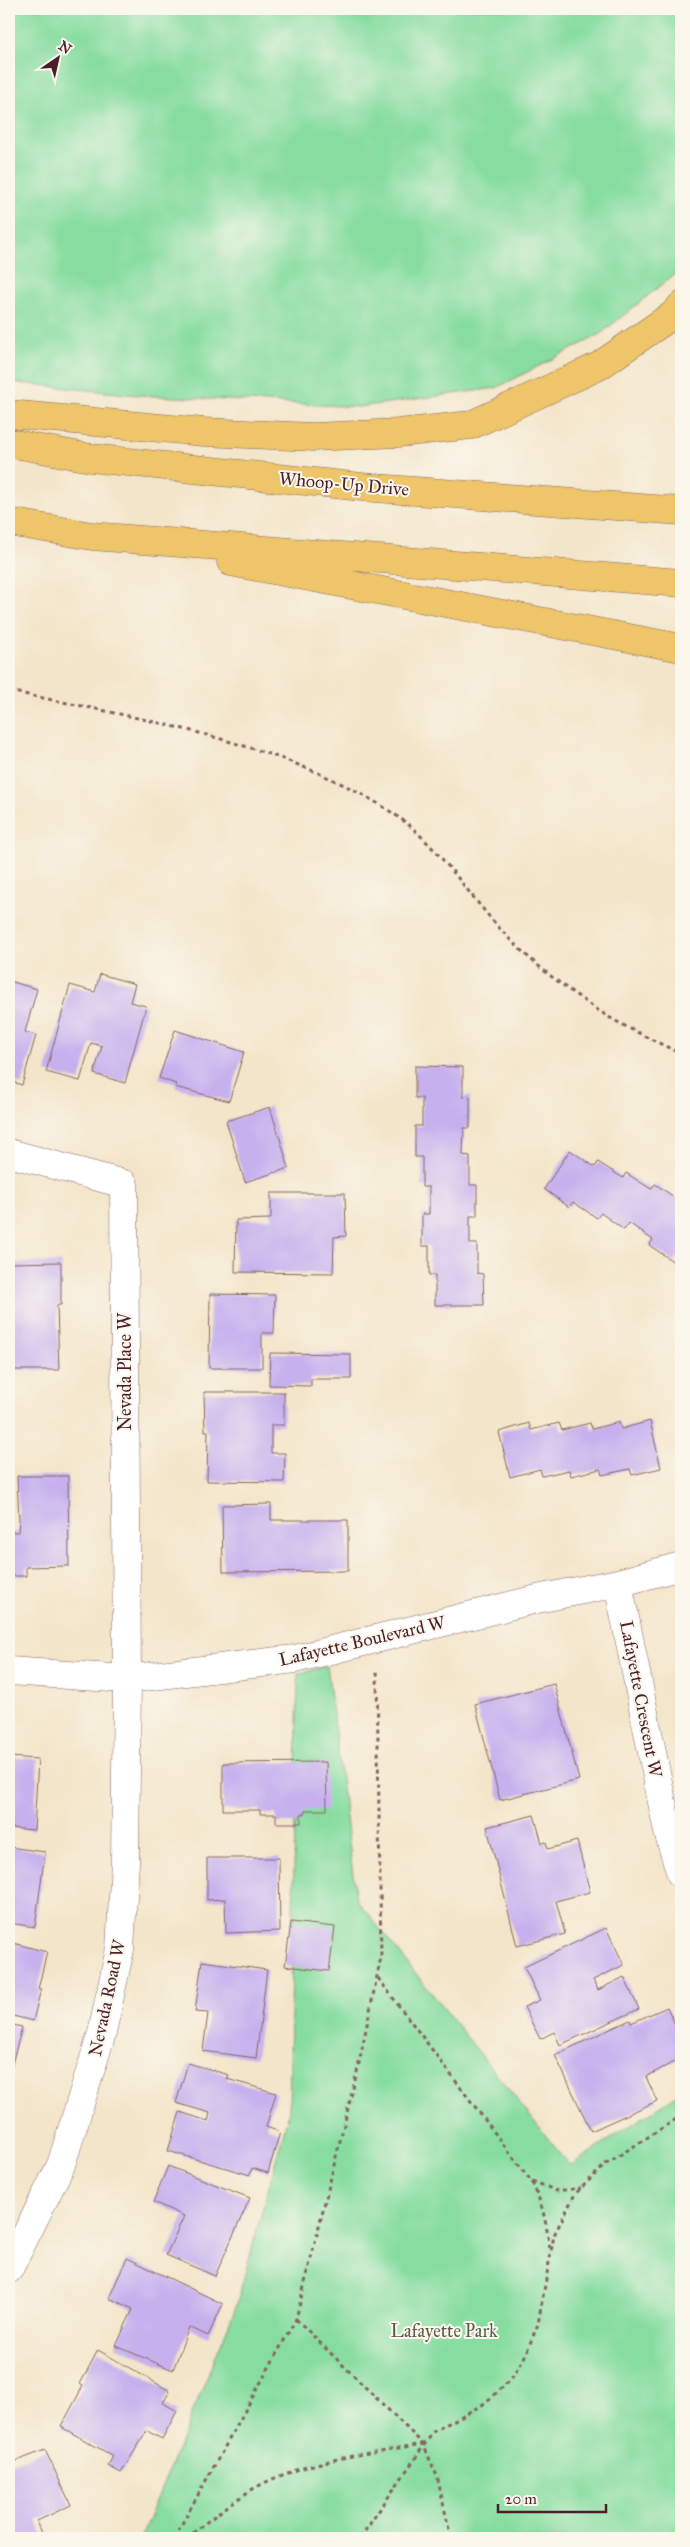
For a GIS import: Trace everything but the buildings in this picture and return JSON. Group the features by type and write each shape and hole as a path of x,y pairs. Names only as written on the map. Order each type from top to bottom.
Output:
{"highway":[{"path":"9,414 204,432 314,437 399,433 470,425 599,366 674,314 681,306"},
{"name":"Whoop-Up Drive","path":"9,443 91,458 362,487 681,511"},
{"path":"9,522 92,536 681,648"},
{"path":"92,536 681,583"}],"street":[{"name":"Nevada Place W","path":"9,1153 124,1184 127,1679"},
{"name":"Lafayette Boulevard W","path":"9,1671 127,1679 295,1659 537,1599 618,1583 681,1566"},
{"name":"Lafayette Crescent W","path":"618,1583 668,1832 681,1874"},
{"name":"Nevada Road W","path":"9,2269 61,2165 102,2033 120,1949 125,1862 127,1679"}],"path":[{"path":"9,692 208,736 286,761 367,797 399,817 428,844 504,933 532,960 604,1014 681,1054"},
{"path":"174,2538 296,2319 358,2068 381,1957 382,1875 376,1639"},
{"path":"378,1978 531,2181 542,2207 550,2255"},
{"path":"360,2538 423,2444 434,2431 482,2405 513,2376 525,2356 538,2324 554,2235 565,2211 581,2188 606,2164 681,2116"},
{"path":"531,2181 558,2191 581,2188"},
{"path":"296,2319 423,2444 437,2476 451,2538"},
{"path":"188,2538 249,2491 296,2470 343,2457 423,2444"}],"green space":[{"path":"9,9 681,9 681,269 599,335 496,388 359,407 137,395 9,382"},
{"name":"Lafayette Park","path":"327,1666 356,1899 570,2166 681,2092 681,2538 141,2538 236,2307 289,2112 298,1674"}]}
